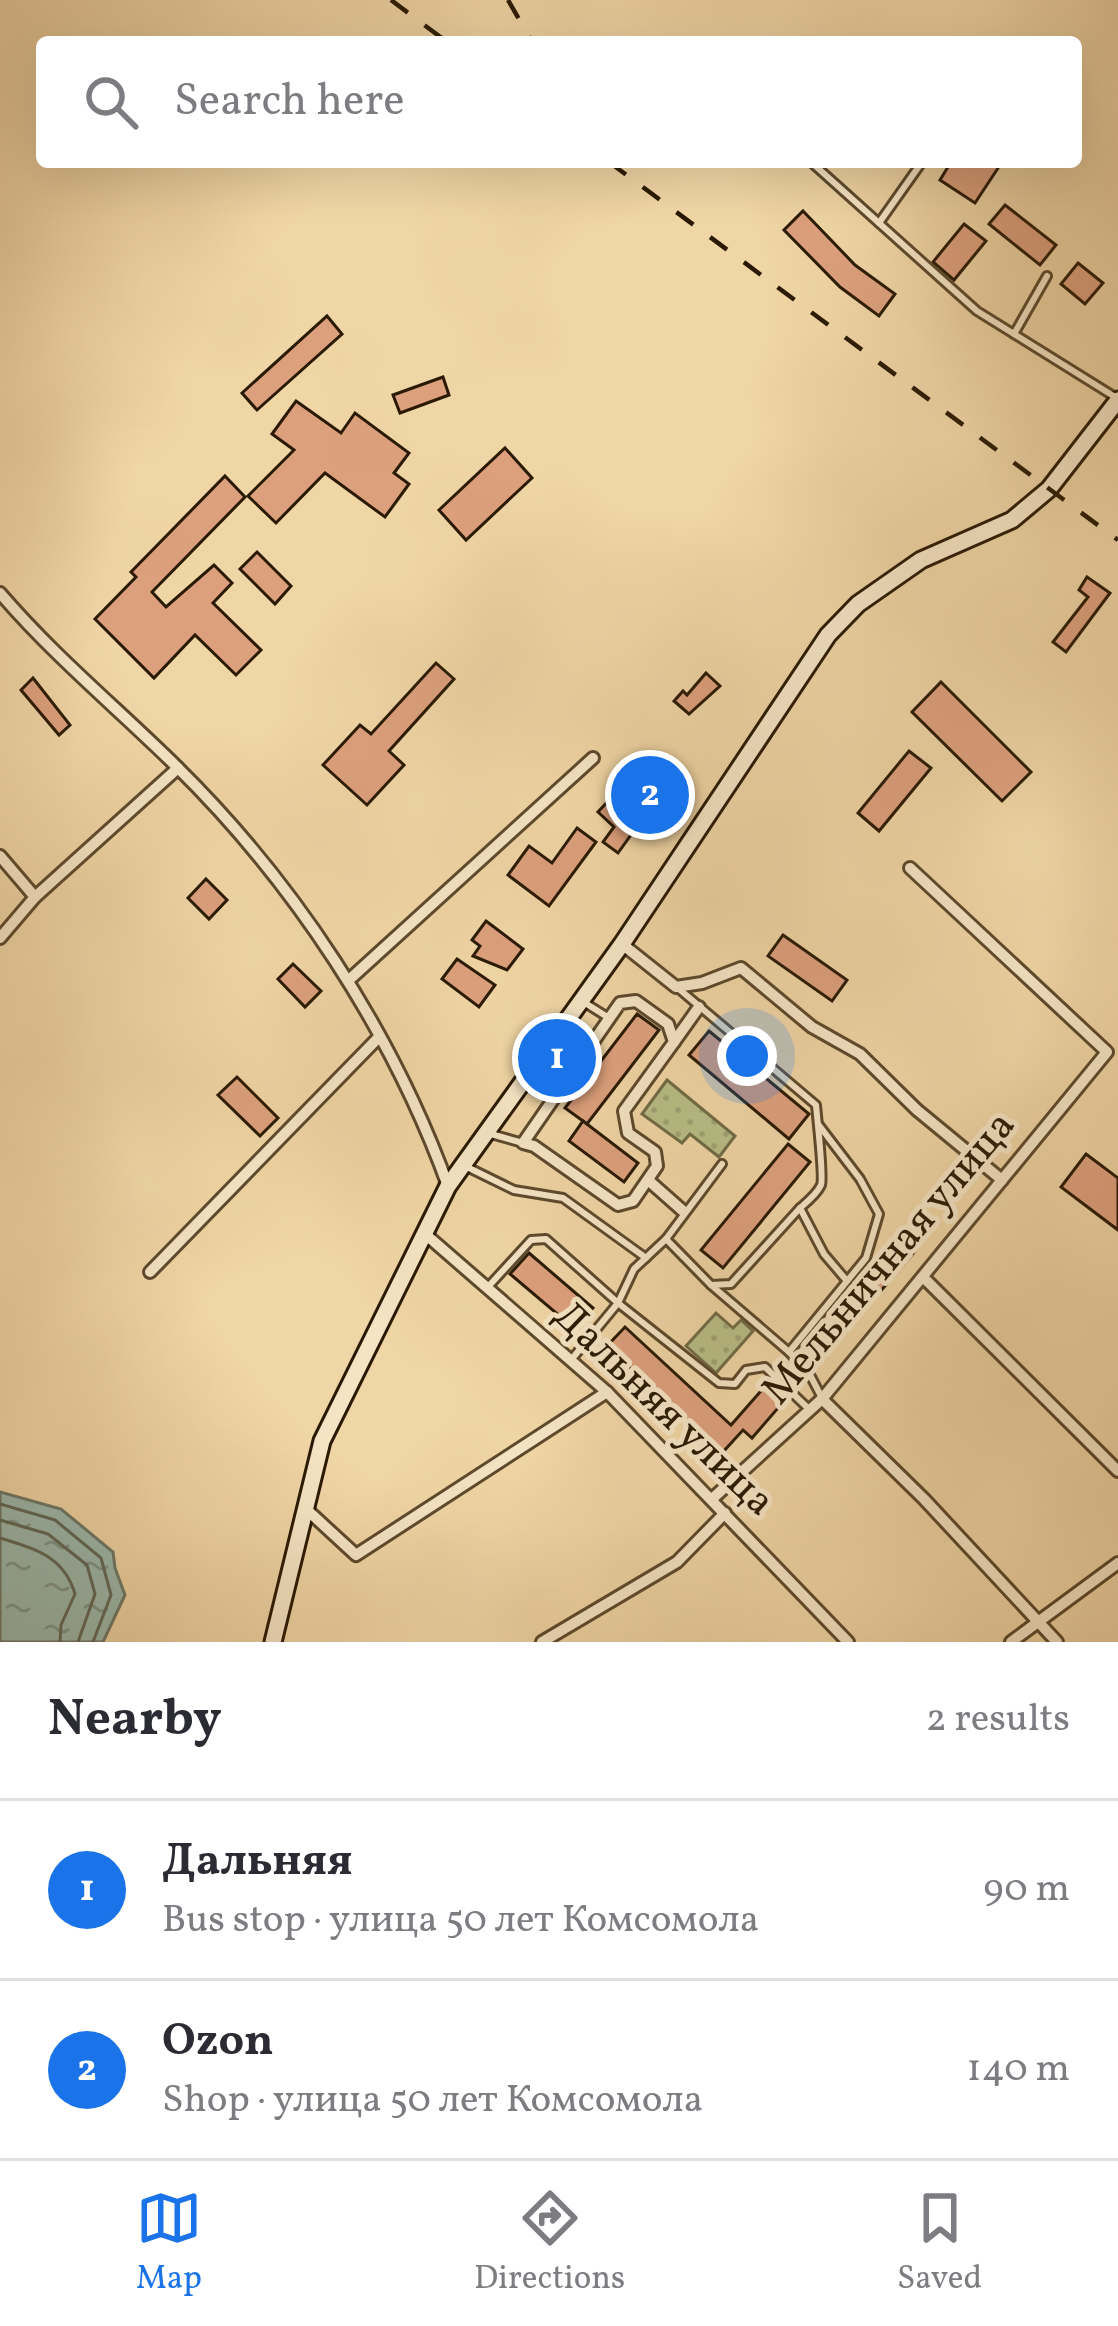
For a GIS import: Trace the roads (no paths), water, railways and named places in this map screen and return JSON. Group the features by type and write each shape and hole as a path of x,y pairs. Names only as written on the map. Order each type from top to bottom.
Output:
{"street":[{"path":"273,1642 322,1441 448,1186 622,944 828,635 858,604 921,560 1012,520 1049,489 1118,399"},
{"path":"0,593 34,634 178,768 248,844 350,980 430,1138 448,1186"},
{"path":"350,980 593,758"},
{"path":"0,938 35,898 178,768"},
{"path":"0,856 35,898"},
{"name":"Мельничная улица","path":"712,1499 822,1400 1107,1052 910,868"},
{"path":"622,944 676,987 741,968 812,1027 860,1054 917,1110 1003,1180"},
{"path":"674,1042 668,1024 636,1001 620,1003 523,1143 618,1205 633,1202 657,1166 655,1152 628,1133 624,1111 674,1042 699,1007"},
{"path":"150,1272 378,1038"},
{"path":"648,1180 683,1211"},
{"name":"Дальняя улица","path":"424,1233 608,1392 848,1642"},
{"path":"923,1277 1118,1471"},
{"path":"306,1509 356,1555 608,1392"},
{"path":"822,1400 924,1499 1057,1642"},
{"path":"542,1642 676,1562 725,1514"},
{"path":"1011,1642 1118,1563"}],"lane":[{"path":"818,168 977,311 1118,399"},
{"path":"879,223 918,168"},
{"path":"1014,334 1047,276"},
{"path":"676,987 816,1105 821,1185 731,1284 711,1286"},
{"path":"582,1001 609,1018"},
{"path":"789,1352 866,1258 879,1214 860,1179 818,1124"},
{"path":"488,1133 523,1143"},
{"path":"571,1360 618,1303 634,1269 666,1239 722,1164"},
{"path":"464,1166 514,1190 563,1198 646,1258"},
{"path":"800,1208 824,1255 847,1281"},
{"path":"487,1288 531,1240 546,1239 719,1383 735,1384 746,1370 765,1367 812,1411"},
{"path":"666,1239 711,1286 789,1352 809,1373 822,1400"}],"water":[{"path":"0,1492 61,1509 113,1552 125,1595 103,1642 0,1642"}],"railway":[{"path":"391,0 439,36"},
{"path":"508,0 529,36"},
{"path":"617,168 1118,540"}],"place":[{"name":"Ozon","path":"650,795"},
{"name":"Дальняя","path":"557,1058"}]}
